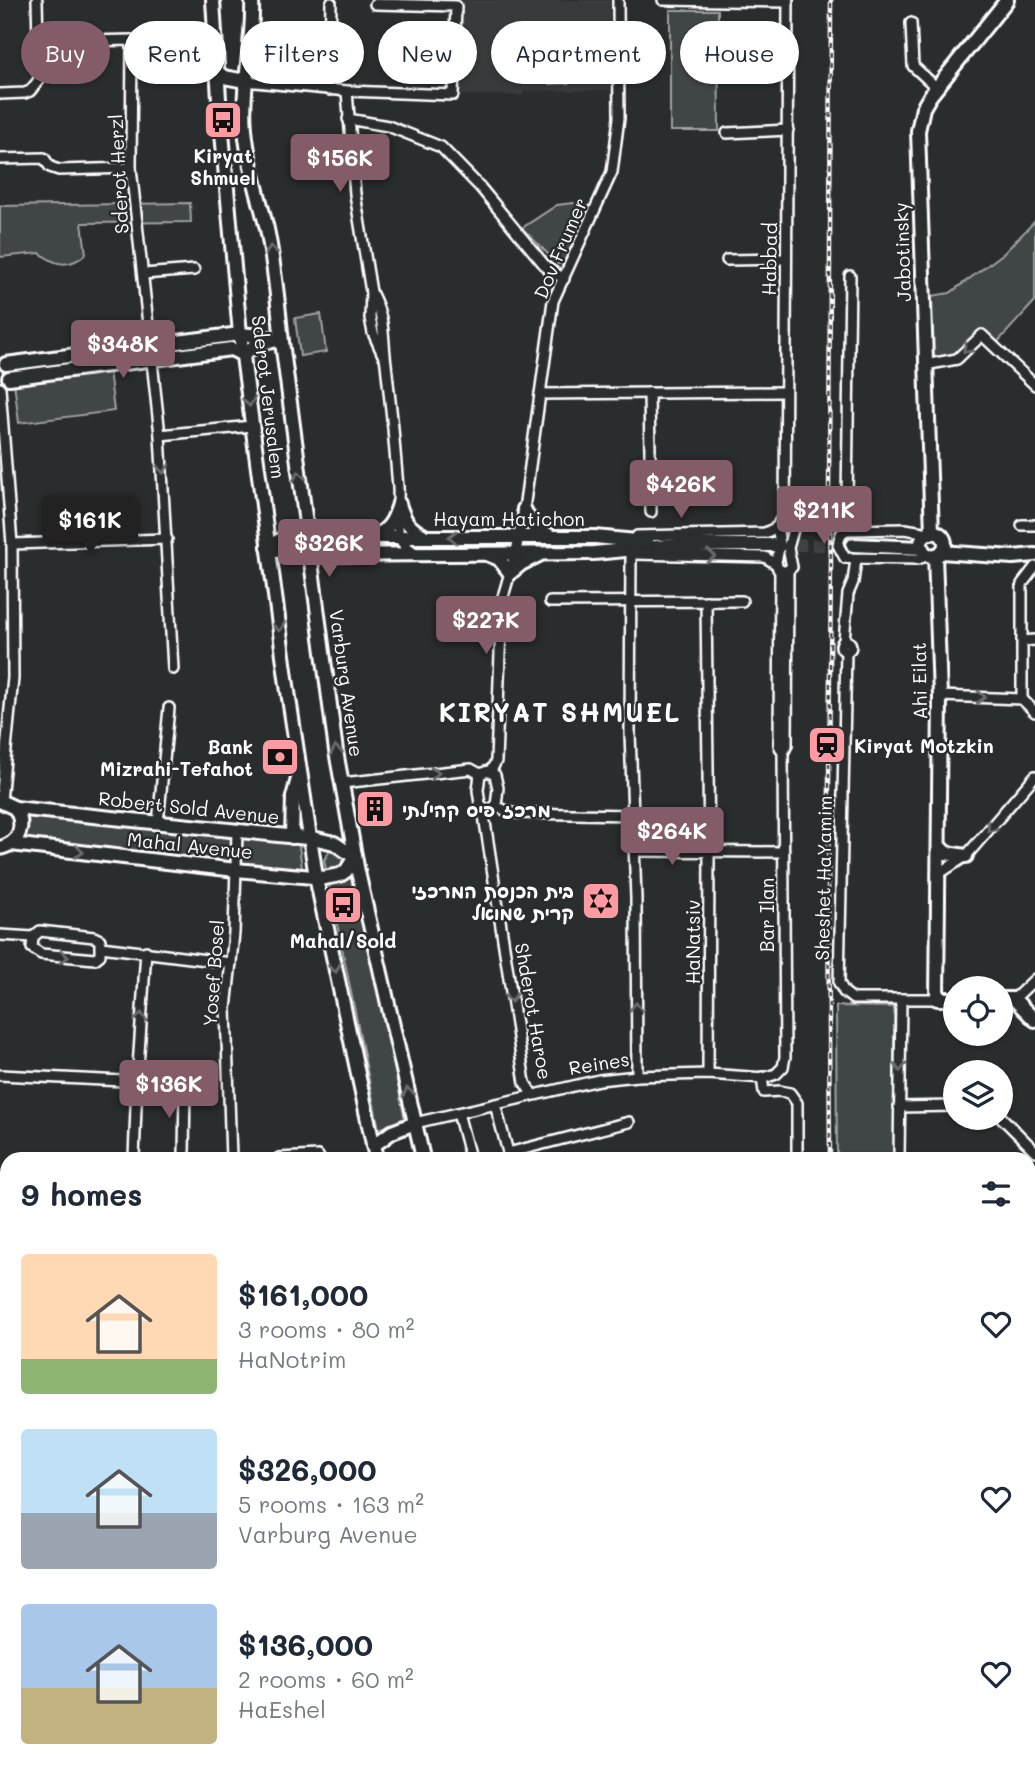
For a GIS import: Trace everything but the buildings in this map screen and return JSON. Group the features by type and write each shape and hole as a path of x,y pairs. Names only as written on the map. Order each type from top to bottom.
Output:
{"street":[{"path":"37,0 38,21"},
{"name":"Sderot Jerusalem","path":"213,0 214,21"},
{"name":"Varburg Avenue","path":"252,0 253,21"},
{"name":"Dov Frumer","path":"516,552 553,301 612,172 619,118 618,0"},
{"path":"663,0 788,1"},
{"name":"Jabotinsky","path":"932,544 918,131 923,108 1007,0"},
{"name":"Habbad","path":"781,568 793,564 788,548 793,527 791,522 785,519 788,1"},
{"path":"329,90 331,3"},
{"path":"274,84 329,90 453,95 456,6 375,4"},
{"path":"911,23 914,66 937,88"},
{"name":"Sderot Herzl","path":"110,41 132,40 131,168 160,435 173,669"},
{"path":"0,94 25,93 35,84"},
{"name":"Sderot Jerusalem","path":"218,84 240,334 311,839"},
{"name":"Varburg Avenue","path":"246,84 245,131 276,277 280,341 342,783 355,857 422,1152"},
{"path":"347,91 355,194 371,292 370,318 373,333 385,360"},
{"path":"348,119 387,126 441,147 480,187 547,268 564,279"},
{"path":"727,133 788,130"},
{"path":"0,159 44,158 50,167 59,170 131,168"},
{"path":"727,260 786,259"},
{"path":"143,274 194,270"},
{"path":"850,276 847,501 844,512 846,530 839,539 840,551 845,558 919,559 932,544"},
{"path":"371,292 381,314 384,330 399,505 399,537 405,546 417,554"},
{"path":"370,318 375,312 381,314"},
{"path":"225,336 236,327 239,320"},
{"path":"373,333 379,335 384,330"},
{"path":"3,384 225,336 240,334 280,341"},
{"path":"925,365 957,359 982,335 1035,385"},
{"path":"3,362 231,349 243,355 247,349 261,342 280,341"},
{"path":"3,362 10,370 3,384 3,467 12,544 13,678 1,801 15,808 20,815 20,831 5,846"},
{"path":"540,394 785,392"},
{"path":"649,393 652,512"},
{"path":"160,435 252,426"},
{"path":"303,500 317,526 332,538"},
{"path":"399,505 410,528 426,537"},
{"path":"373,537 393,523 399,505"},
{"path":"524,509 533,526 550,536"},
{"path":"595,537 765,533 785,519"},
{"path":"1022,525 1035,525"},
{"path":"777,527 781,568"},
{"path":"846,530 905,529 932,544"},
{"name":"Hayam Hatichon","path":"268,546 284,538 308,537 519,536 595,537 677,545"},
{"path":"12,544 167,540"},
{"path":"853,545 932,544 980,555 1035,555"},
{"name":"Ahi Eilat","path":"932,544 940,696 937,999"},
{"path":"677,545 773,545"},
{"name":"Hayam Hatichon","path":"268,546 285,553 417,554 594,553 677,545"},
{"path":"491,771 496,761 502,600 516,552"},
{"path":"480,553 499,559 510,573"},
{"path":"510,573 530,559 553,553"},
{"path":"594,553 765,557 781,568"},
{"path":"313,578 318,567 337,554"},
{"path":"631,554 630,723 635,851 637,1076"},
{"path":"1013,557 1035,566 1022,584 1022,699"},
{"name":"Sheshet HaYamim","path":"856,559 853,582 848,594 845,646 847,696 839,983 844,992 853,999 943,999"},
{"name":"Bar Ilan","path":"776,1074 783,1067 785,1057 783,753 779,745 781,568"},
{"name":"HaNatsiv","path":"706,601 708,1074"},
{"path":"550,602 742,601"},
{"path":"1022,641 1035,640"},
{"path":"940,696 1022,699 1035,712"},
{"path":"158,823 169,708"},
{"path":"342,783 471,769 480,775 491,771"},
{"path":"292,837 293,796 301,771"},
{"path":"483,809 493,810 496,806 497,781 491,771"},
{"name":"Shderot Haroe","path":"480,775 478,790 525,1083 533,1094"},
{"path":"940,873 967,856 1035,776"},
{"path":"496,806 511,813 633,815"},
{"name":"Robert Sold Avenue","path":"15,808 311,839 334,843 355,857"},
{"name":"Yosef Bosel","path":"231,1152 226,1009 231,963 237,832"},
{"path":"311,839 320,898 375,1152"},
{"name":"Mahal Avenue","path":"5,846 316,877 340,876 353,864 355,857"},
{"path":"940,847 946,853 967,856"},
{"path":"635,851 783,852"},
{"path":"295,875 313,886 320,898"},
{"path":"0,935 33,937 40,931 94,937 100,940 100,955 95,959 41,954 32,948 33,937"},
{"path":"101,947 231,963"},
{"path":"134,1152 146,951"},
{"path":"1013,995 1035,979"},
{"path":"899,1152 901,999"},
{"path":"1013,1003 1035,1020"},
{"name":"Reines","path":"375,1152 392,1132 415,1123 600,1080 637,1076 708,1074 762,1077 776,1074"},
{"path":"0,1075 185,1084 184,1152"},
{"path":"762,1077 764,1092 790,1093 797,1103 797,1152"},
{"path":"495,1104 508,1152"},
{"path":"899,1107 943,1106"},
{"path":"458,1112 468,1152"},
{"path":"418,1137 422,1125 430,1119"},
{"path":"523,1152 629,1122"},
{"path":"1013,1129 1035,1151"}],"shaded area":[{"path":"461,0 610,0 610,21 491,21 491,84 610,84 610,90 460,95 460,84 477,84 477,21 461,21"},
{"path":"670,10 718,10 718,21 680,21 680,84 719,84 719,131 670,131"},
{"path":"190,203 191,222 82,223 86,254 74,262 57,263 40,253 0,257 0,206"},
{"path":"573,203 591,208 563,264 558,264 522,228 557,205"},
{"path":"1035,221 1035,301 994,346 982,335 957,359 931,364 931,296 950,293 1004,253"},
{"path":"321,314 326,352 300,356 295,318"},
{"path":"109,370 114,411 19,423 14,382"},
{"path":"26,812 234,835 234,867 24,846"},
{"path":"240,835 298,840 303,874 239,868"},
{"path":"338,848 345,852 373,961 405,1120 379,1129 324,860 331,849"},
{"path":"836,1006 894,1007 894,1152 837,1152"}],"tunnel":[{"path":"776,545 853,545"}],"railway":[{"path":"830,1152 828,892 831,0"}],"place":[{"name":"Kiryat Shmuel","path":"223,120"},
{"name":"Kiryat Motzkin","path":"827,745"},
{"name":"Bank Mizrahi-Tefahot","path":"280,757"},
{"name":"מרכז פיס קהילתי","path":"375,809"},
{"name":"בית הכנסת המרכזי קרית שמואל","path":"601,901"},
{"name":"Mahal/Sold","path":"343,905"}],"district":[{"name":"KIRYAT SHMUEL","path":"560,712"}]}
